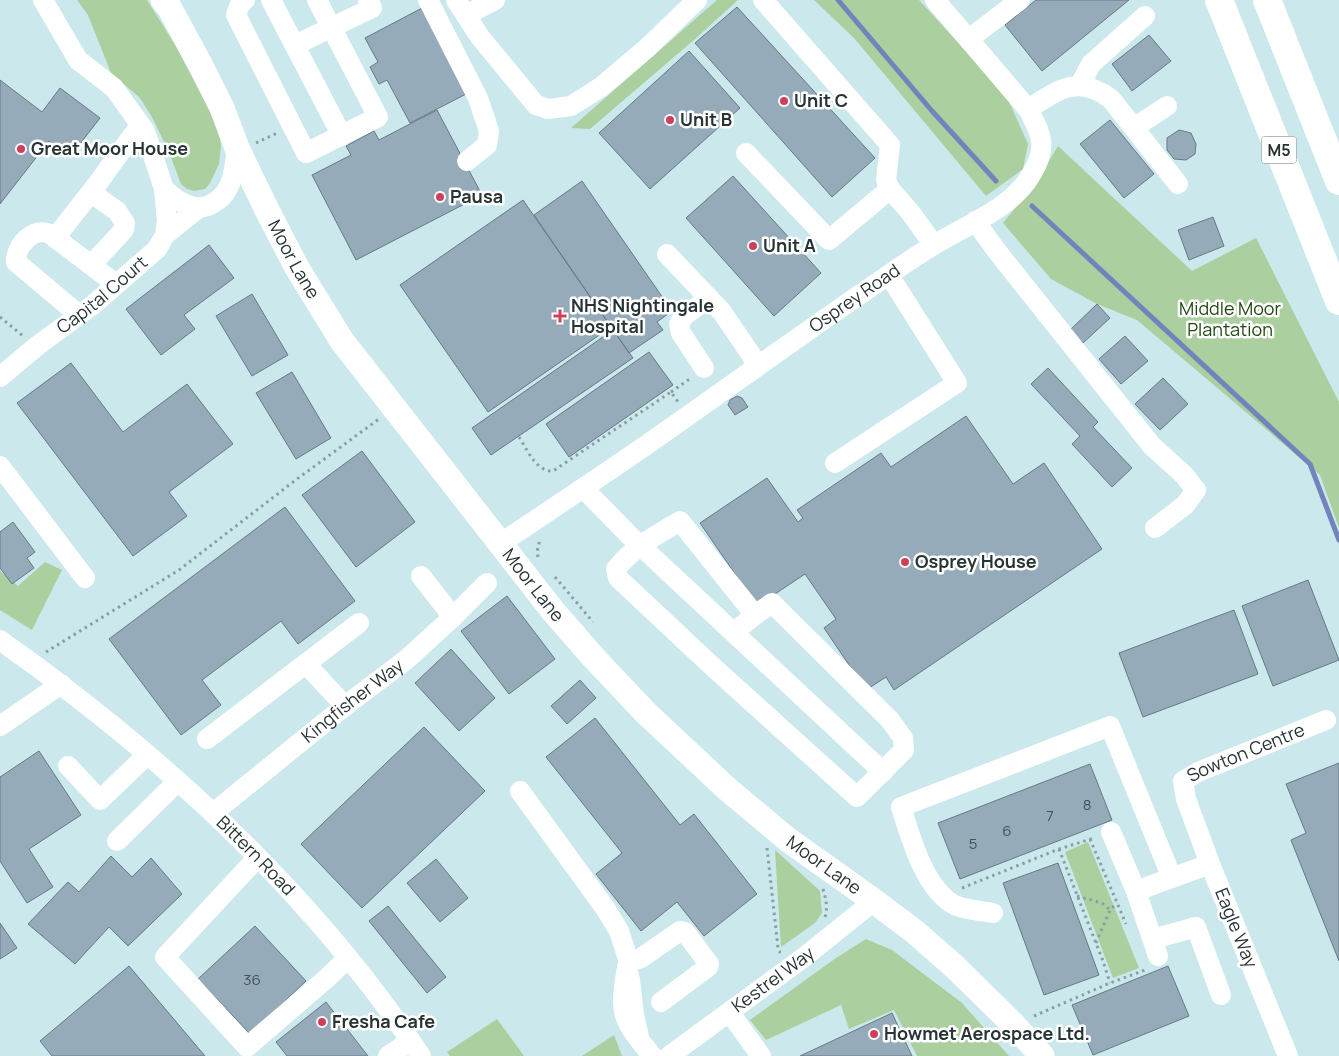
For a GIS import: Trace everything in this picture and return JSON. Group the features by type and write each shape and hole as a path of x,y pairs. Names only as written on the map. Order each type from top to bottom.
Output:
{"highway":[{"name":"M5","path":"1219,0 1339,301"},
{"name":"M5","path":"1267,0 1339,181"}],"main road":[{"name":"Moor Lane","path":"170,2 222,108 247,145 266,210 297,268 342,341 394,410 501,543 531,585 594,658 665,732 766,823 915,932 1013,1024 1042,1056"}],"street":[{"path":"42,0 78,60 114,88 145,132 154,154 164,189 167,221 165,235"},
{"path":"245,0 240,4 236,15 306,153 378,117 317,0"},
{"path":"272,0 342,136"},
{"path":"295,45 372,8 368,0"},
{"path":"428,0 478,98 489,131 487,145 467,161"},
{"path":"494,0 461,8 480,37 536,105 548,109 571,106 601,87 697,0"},
{"path":"763,0 890,145 886,180 890,189 910,212 934,245"},
{"name":"Osprey Road","path":"501,543 688,416 758,365 889,275 934,245 998,208 1021,189 1031,176 1038,162 1043,145 1038,128 1028,109 935,0"},
{"path":"969,39 1020,0"},
{"path":"1080,86 1091,64 1145,16"},
{"path":"1028,109 1056,92 1080,86 1089,86 1100,90 1111,99 1135,127 1178,184"},
{"path":"1135,127 1167,106"},
{"path":"55,238 95,187 140,124"},
{"name":"Capital Court","path":"0,377 116,284 156,249 165,235 200,207 214,203 226,192 235,168 247,145"},
{"path":"746,152 829,240 890,189"},
{"path":"91,265 120,234 124,229 125,223 123,217 117,211 97,197 95,187"},
{"path":"164,189 176,200 187,206 200,207"},
{"path":"975,221 1152,446 1184,475 1196,490 1184,505 1156,528"},
{"path":"79,315 16,262 17,252 31,235 38,231 44,231 116,284"},
{"path":"667,254 722,312 758,365"},
{"path":"835,463 957,383 889,275"},
{"path":"704,368 681,333 679,324 684,316 709,298"},
{"path":"0,466 85,578"},
{"path":"583,488 640,545 883,772"},
{"path":"734,632 755,614 772,603 890,720 903,738 904,750 857,797 618,578 616,568 624,558 640,545 680,521 755,614"},
{"path":"421,576 453,618"},
{"name":"Kingfisher Way","path":"213,813 345,706 407,659 453,618 487,583"},
{"path":"207,739 359,623"},
{"name":"Bittern Road","path":"0,640 61,684 178,781 213,813 296,898 348,958 416,1048"},
{"path":"306,664 345,706"},
{"path":"0,726 61,684"},
{"name":"Sowton Centre","path":"1186,799 1183,781 1198,772 1326,720"},
{"path":"993,913 952,904 932,884 914,845 902,807 1110,726 1172,878"},
{"path":"68,766 100,800 147,755"},
{"path":"117,841 178,781"},
{"path":"520,791 605,908 619,931 628,965 622,995 623,1010 627,1024 646,1048"},
{"name":"Eagle Way","path":"1186,799 1210,864 1288,1056"},
{"path":"1111,832 1136,891 1150,957 1196,927 1221,995"},
{"path":"257,858 165,957 247,1047 326,980 348,958"},
{"path":"1136,891 1210,864"},
{"name":"Kestrel Way","path":"669,1056 803,958 874,901"},
{"path":"628,965 680,931 685,932 709,964 708,967 661,1002"},
{"path":"730,1013 761,1056"},
{"path":"388,1056 416,1048"}],"path":[{"path":"247,145 284,129"},
{"path":"0,317 37,346"},
{"path":"519,437 538,466 547,471 552,471 704,368"},
{"path":"671,392 688,416"},
{"path":"31,663 60,642 179,570 351,439 394,410"},
{"path":"539,536 537,552 540,560"},
{"path":"553,574 596,626"},
{"path":"943,895 1059,849 1111,832"},
{"path":"1090,839 1128,928"},
{"path":"767,845 778,948 780,952"},
{"path":"1059,849 1110,983"},
{"path":"1077,896 1102,903 1110,910"},
{"path":"1096,943 1110,910 1117,903"},
{"path":"1032,1016 1110,983 1150,957"}],"green space":[{"path":"77,0 147,0 177,48 218,127 221,145 219,164 205,189 194,191 187,189 181,184 169,152 152,117 140,98 111,73 88,15"},
{"path":"717,0 738,0 590,129 571,128"},
{"path":"814,0 919,0 1006,95 1028,144 1023,169 986,196 854,38"},
{"name":"Middle Moor Plantation","path":"1058,146 1192,271 1256,238 1339,402 1339,528 1320,475 1137,320 1097,304 1051,279 1003,223 1037,181"},
{"path":"45,562 62,570 32,630 0,610 0,571 18,586"},
{"path":"1088,842 1139,968 1113,978 1065,852"},
{"path":"775,850 820,891 822,913 815,923 781,947"},
{"path":"866,939 892,950 962,1003 1009,1056 917,1056 894,1010 849,1029 841,1005 766,1040 750,1020 836,958"},
{"path":"497,1019 524,1056 450,1056 447,1052"},
{"path":"614,1035 622,1056 582,1056"}],"building":[{"path":"1036,0 1129,0 1042,71 1005,25"},
{"path":"424,7 468,93 410,123 387,80 379,84 370,67 378,62 365,38"},
{"name":"Unit C","path":"737,7 875,158 832,197 695,43"},
{"path":"1149,35 1171,61 1132,91 1112,64"},
{"name":"Unit B","path":"689,51 740,108 650,189 599,133"},
{"name":"Great Moor House","path":"0,80 42,112 60,88 100,118 70,157 49,141 0,204"},
{"path":"437,110 482,195 356,260 312,175 351,155 346,146 374,131 379,140"},
{"path":"1110,120 1154,174 1124,198 1080,144"},
{"path":"1179,130 1191,133 1196,144 1195,154 1186,160 1174,159 1167,150 1167,138"},
{"name":"Unit A","path":"733,176 821,273 774,316 686,218"},
{"path":"582,181 672,311 657,322 663,330 629,353 534,215"},
{"path":"523,200 611,327 488,412 400,285"},
{"path":"1213,217 1224,246 1189,260 1178,230"},
{"path":"209,245 234,278 184,315 195,329 161,355 126,309"},
{"path":"252,294 288,355 252,376 216,316"},
{"path":"1097,304 1110,318 1083,343 1070,330"},
{"path":"613,330 633,358 491,455 472,428"},
{"path":"1125,336 1148,361 1121,384 1099,359"},
{"path":"649,352 673,385 569,457 546,424"},
{"path":"71,363 123,432 187,384 233,444 169,492 187,516 133,556 17,403"},
{"path":"1048,368 1098,422 1093,427 1132,468 1112,487 1072,444 1080,436 1031,384"},
{"path":"292,372 331,438 296,459 256,393"},
{"path":"1163,378 1188,404 1160,430 1135,404"},
{"path":"737,396 742,398 748,407 735,415 728,405 730,400"},
{"name":"Osprey House","path":"966,416 1013,484 1044,463 1102,549 894,690 886,677 866,690 824,628 836,619 805,574 757,606 700,523 767,478 798,522 803,518 797,510 881,453 891,467"},
{"path":"362,451 415,522 356,567 302,495"},
{"path":"285,507 355,601 298,644 281,621 202,680 221,705 181,735 109,639"},
{"path":"13,522 35,552 27,558 34,568 12,584 0,568 0,532"},
{"path":"1308,580 1339,660 1273,686 1242,606"},
{"path":"507,596 555,659 509,694 461,631"},
{"path":"1234,610 1258,674 1143,717 1119,653"},
{"path":"451,649 495,698 459,731 415,683"},
{"path":"580,680 596,698 567,724 551,706"},
{"path":"595,718 680,825 694,814 757,894 704,936 677,902 641,931 596,874 622,853 546,757"},
{"path":"424,727 485,791 362,908 301,844"},
{"path":"39,751 81,815 29,849 53,887 27,903 0,861 0,777"},
{"path":"1339,763 1339,961 1291,840 1306,833 1286,784"},
{"path":"1090,764 1112,820 960,879 938,823"},
{"path":"111,856 132,877 151,858 182,894 128,946 109,927 75,964 28,924 68,882 79,892"},
{"path":"436,859 468,898 440,922 407,883"},
{"path":"1058,863 1099,975 1044,995 1003,883"},
{"path":"388,906 446,977 427,993 369,921"},
{"path":"0,923 17,948 0,959"},
{"path":"255,926 306,981 250,1034 198,979"},
{"path":"129,966 205,1056 52,1056 40,1041"},
{"path":"1168,966 1189,1016 1093,1055 1072,1005"},
{"name":"Fresha Cafe","path":"326,1002 368,1056 287,1056 276,1042"},
{"name":"Howmet Aerospace Ltd.","path":"892,1013 912,1056 800,1056"}],"waterway":[{"path":"838,0 932,111 996,181"},
{"path":"1032,206 1310,464 1339,540"}],"place":[{"name":"Unit C","path":"784,101"},
{"name":"Unit B","path":"670,120"},
{"name":"Great Moor House","path":"21,149"},
{"name":"Pausa","path":"440,197"},
{"name":"Unit A","path":"753,246"},
{"name":"NHS Nightingale Hospital","path":"560,316"},
{"name":"Osprey House","path":"905,562"},
{"name":"Fresha Cafe","path":"322,1022"},
{"name":"Howmet Aerospace Ltd.","path":"874,1034"}]}
